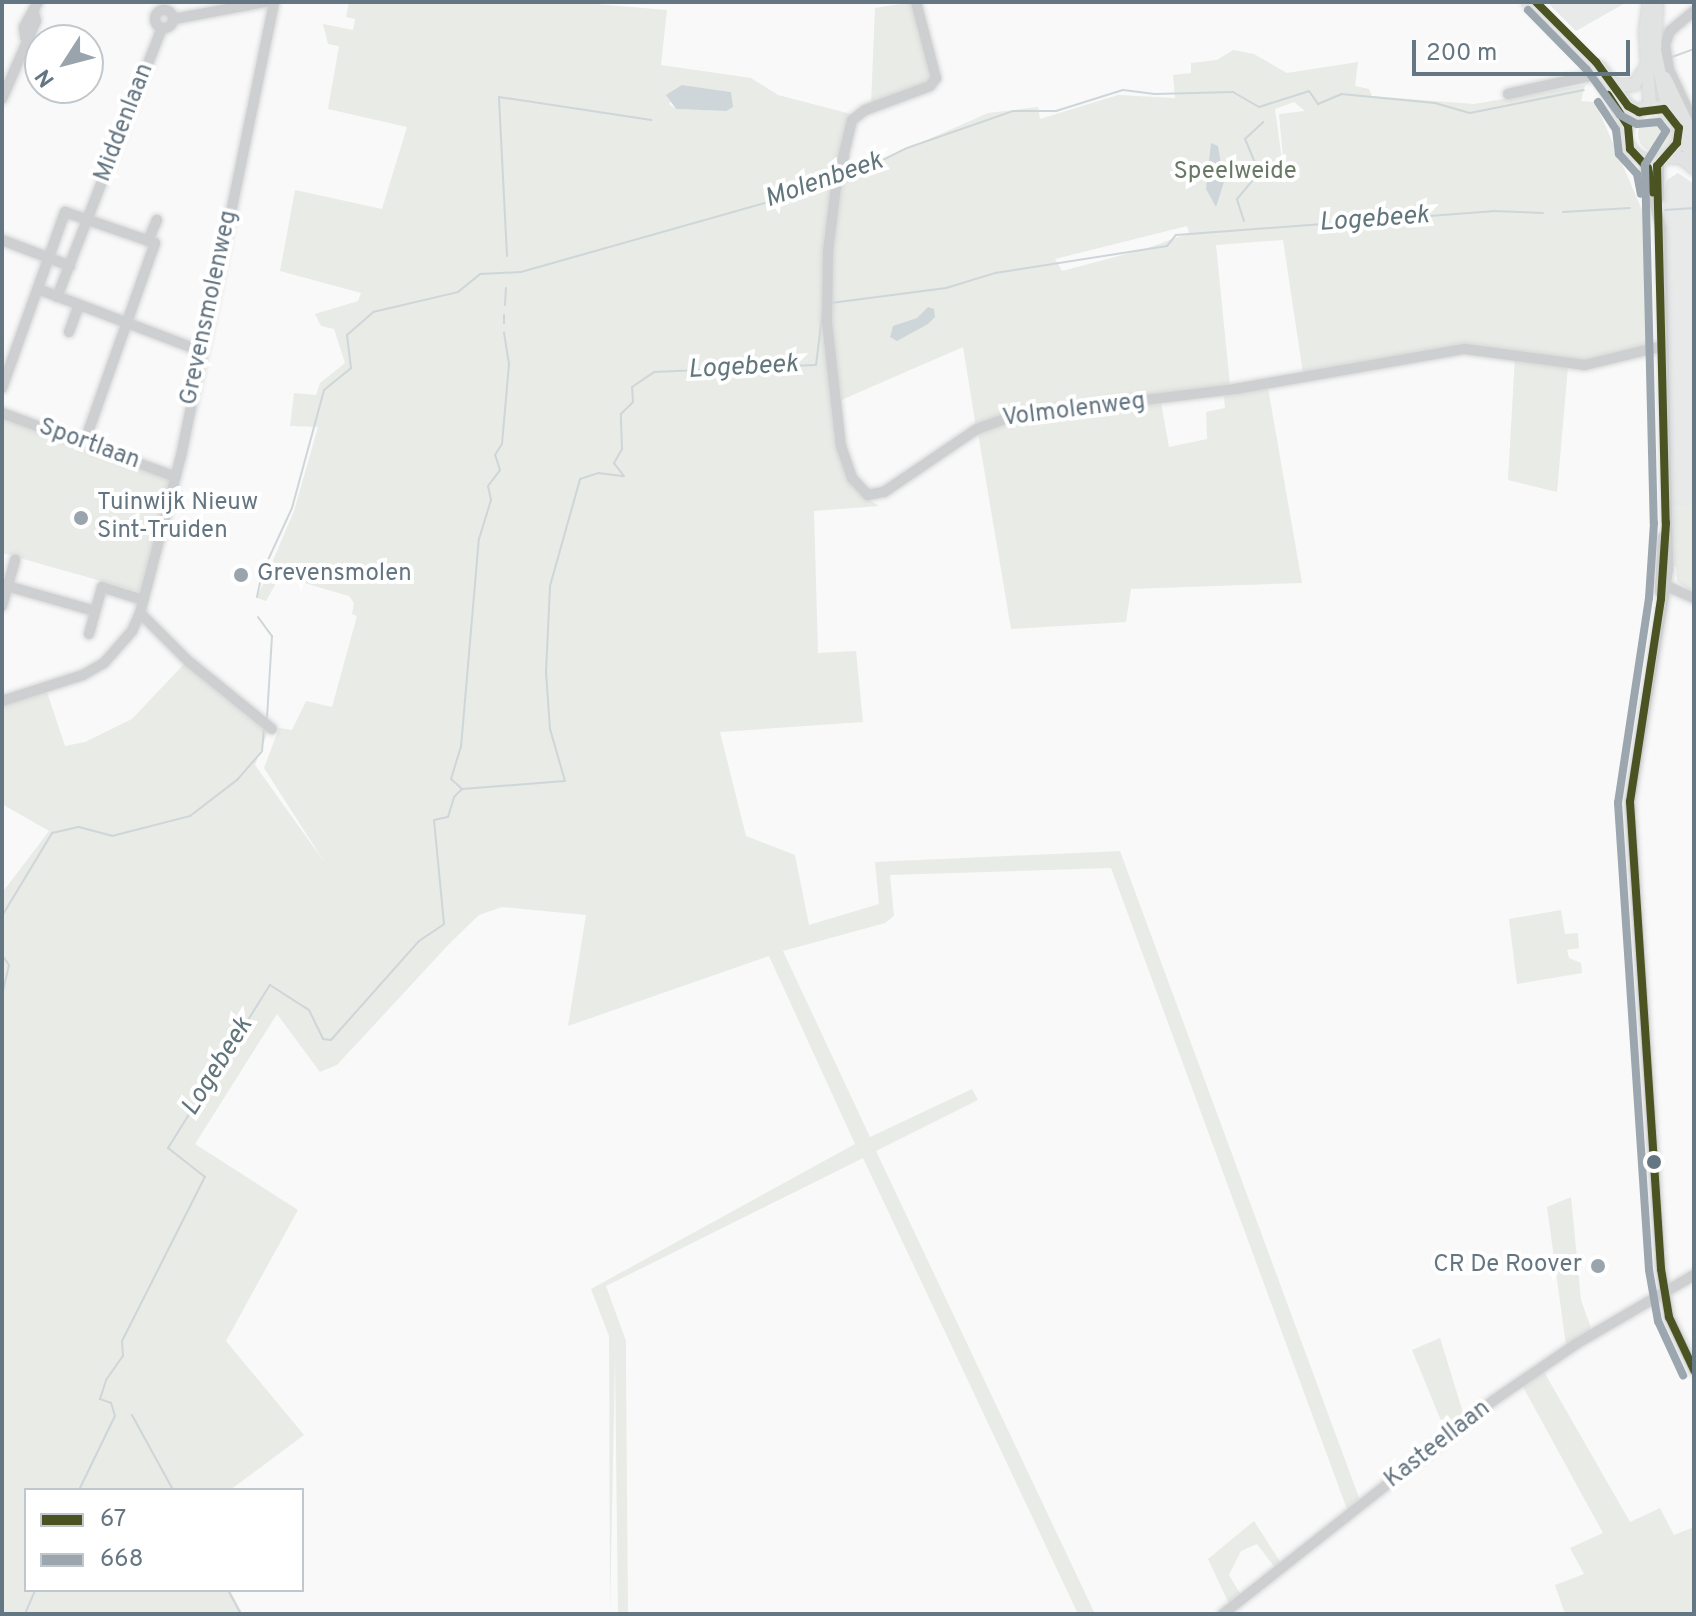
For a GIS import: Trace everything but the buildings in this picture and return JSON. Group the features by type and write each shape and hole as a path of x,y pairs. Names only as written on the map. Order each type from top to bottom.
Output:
{"main road":[{"path":"1528,2 1613,85 1628,106 1668,111"},
{"path":"1536,2 1601,74 1628,126 1630,149 1644,162 1682,158 1694,168"},
{"path":"1628,126 1644,110 1649,2"},
{"path":"1657,2 1656,36 1668,111 1676,120 1679,138 1694,154"},
{"path":"1656,36 1667,83 1694,138"},
{"path":"1613,85 1634,85 1647,66"},
{"path":"1662,160 1679,138"}],"street":[{"path":"150,2 157,13 156,22 162,28 174,19 265,2"},
{"name":"Grevensmolenweg","path":"2,701 83,675 104,663 132,631 140,613 176,477 199,350 258,99 274,2"},
{"name":"Volmolenweg","path":"916,2 934,83 857,115 837,181 826,281 828,340 845,460 857,487 872,495 977,429 1012,416 1235,389 1465,349 1585,365 1663,346"},
{"path":"2,99 25,37 36,21 36,7"},
{"path":"157,13 168,10 174,19"},
{"path":"1694,11 1670,31 1665,45 1669,70 1694,123"},
{"path":"1656,20 1670,31"},
{"name":"Middenlaan","path":"57,297 162,28"},
{"path":"1508,94 1601,74"},
{"path":"1662,160 1658,208 1666,523 1661,599 1630,802 1664,1293 1694,1370"},
{"path":"1644,162 1658,208"},
{"path":"2,388 65,212 148,241 157,249 84,443"},
{"path":"148,241 157,220"},
{"path":"2,240 70,266"},
{"path":"38,289 199,350"},
{"path":"69,332 79,305"},
{"name":"Sportlaan","path":"2,413 176,477"},
{"path":"2,606 15,560"},
{"path":"1663,583 1694,598"},
{"path":"7,586 95,611"},
{"path":"89,634 102,587 143,600"},
{"path":"140,613 188,661 272,729"},
{"name":"Kasteellaan","path":"1223,1614 1494,1400 1694,1275"}],"shaded area":[{"path":"1547,2 1627,2 1576,31"},
{"path":"682,85 731,92 733,107 726,111 676,109 666,95"},
{"path":"1211,143 1218,146 1224,182 1216,207 1206,189"},
{"path":"1678,173 1694,184 1694,506 1671,508 1663,196 1667,180"},
{"path":"928,307 934,309 935,317 928,324 897,341 890,337 893,326 917,318"}],"green space":[{"path":"349,2 572,2 667,10 661,65 751,78 778,95 851,114 824,236 823,329 841,460 866,498 879,506 814,511 818,653 856,651 863,722 720,732 746,836 795,855 809,925 879,904 875,862 1120,851 1361,1503 1348,1512 1111,868 890,875 894,916 885,923 783,951 870,1137 972,1089 978,1100 876,1151 1095,1614 1078,1614 863,1158 606,1286 626,1341 628,1614 618,1614 615,1358 610,1614 609,1336 591,1289 855,1144 769,956 568,1026 586,915 502,907 479,915 337,1065 320,1072 277,1014 195,1144 298,1210 226,1341 304,1435 233,1488 24,1488 24,1592 231,1592 243,1614 2,1614 2,893 49,831 2,804 2,706 47,692 65,746 85,742 132,719 185,663 268,732 255,765 325,863 264,768 279,728 292,730 306,701 332,707 357,616 352,614 354,603 349,596 280,576 266,601 257,598 294,511 318,427 290,426 294,393 316,395 320,383 345,363 334,329 321,326 315,314 358,301 361,293 280,271 295,190 382,209 407,127 328,109 339,46 328,44 323,24 353,30 355,19 346,17","holes":["682,85 731,92 726,111 676,109 669,104"]},
{"path":"914,2 931,80 871,105 875,8"},
{"name":"Speelweide","path":"1233,50 1254,54 1287,73 1358,62 1355,86 1369,89 1372,96 1474,104 1585,85 1581,101 1595,102 1643,212 1649,250 1646,347 1591,363 1472,346 1303,373 1283,240 1216,245 1230,385 976,427 963,347 839,401 827,290 843,177 988,113 1038,107 1040,119 1118,95 1175,98 1173,75 1191,73 1191,63 1217,60","holes":["1294,102 1305,111 1279,114 1286,189 1275,109","1187,226 1189,233 1145,249 1062,271 1055,259"]},
{"path":"1656,116 1669,121 1674,134 1669,147 1656,152 1643,147 1638,134 1643,121"},
{"path":"1515,356 1568,367 1557,492 1508,480"},
{"path":"1268,388 1302,583 1131,589 1126,622 1011,629 978,433 1001,420 1161,402 1169,447 1207,439 1206,412 1225,408 1224,396"},
{"name":"Tuinwijk Nieuw Sint-Truiden","path":"2,417 170,478 140,592 2,553"},
{"path":"1694,506 1694,589 1689,590 1677,581 1676,567 1671,564 1671,508"},
{"path":"1561,910 1565,934 1578,933 1579,948 1567,950 1569,958 1581,963 1582,973 1517,984 1509,919"},
{"path":"1571,1197 1581,1300 1592,1331 1566,1345 1547,1207"},
{"path":"1440,1338 1465,1419 1446,1433 1412,1350"},
{"path":"1543,1370 1630,1522 1660,1508 1674,1535 1694,1527 1694,1614 1565,1614 1555,1585 1584,1574 1570,1548 1603,1533 1522,1385"},
{"path":"1254,1521 1281,1563 1275,1568 1257,1544 1241,1551 1229,1575 1241,1595 1229,1604 1208,1559"}],"waterway":[{"name":"Molenbeek","path":"1672,57 1694,49"},
{"name":"Molenbeek","path":"842,180 907,148 1013,111 1056,111 1123,90 1155,94 1233,92 1259,107 1309,91 1318,104 1341,94 1435,103 1470,113 1584,90"},
{"path":"507,256 499,97 651,120"},
{"path":"1244,221 1237,199 1253,180 1256,165 1245,139 1263,122"},
{"path":"847,162 849,156"},
{"name":"Molenbeek","path":"257,597 262,573 292,508 324,390 351,368 347,335 373,312 458,292 480,274 521,272 832,184"},
{"name":"Logebeek","path":"1563,212 1630,208"},
{"name":"Logebeek","path":"1665,210 1694,208"},
{"name":"Logebeek","path":"831,303 946,288 995,273 1167,246 1176,235 1492,211 1543,213"},
{"name":"Logebeek","path":"505,305 506,288"},
{"name":"Logebeek","path":"80,1488 115,1416 111,1403 100,1399 106,1380 123,1356 122,1341 205,1177 168,1148 270,985 309,1010 323,1039 331,1040 419,941 444,924 434,820 448,817 454,797 462,789 565,781 550,729 546,672 550,586 580,479 598,473 624,476 614,463 622,449 621,414 633,402 632,387 654,372 816,365 823,309"},
{"name":"Logebeek","path":"504,315 504,323"},
{"name":"Logebeek","path":"461,788 451,779 461,747 479,539 491,500 488,486 500,470 495,455 502,444 509,364 504,332"},
{"name":"Molenbeek","path":"258,617 272,636 267,718"},
{"name":"Molenbeek","path":"2,916 52,833 79,827 112,836 190,816 237,780 262,751 264,730"},
{"name":"Molenbeek","path":"2,955 9,965 2,996"},
{"path":"132,1415 172,1488"},
{"name":"Logebeek","path":"25,1614 34,1592"},
{"path":"229,1592 241,1614"}],"transit line":[{"name":"67","path":"1536,2 1596,62 1628,106 1639,112 1664,109 1679,128 1677,143 1657,166 1666,523 1661,599 1630,802 1661,1269 1669,1317 1694,1370"},
{"name":"668","path":"1528,10 1587,70 1620,115 1637,124 1659,122 1666,131 1645,165 1654,523 1649,598 1618,803 1649,1270 1658,1321 1683,1375"},
{"name":"67","path":"1608,95 1628,126 1630,149 1648,168 1653,192"},
{"name":"668","path":"1598,102 1616,130 1619,154 1637,174 1641,194"}],"place":[{"name":"Tuinwijk Nieuw Sint-Truiden","path":"81,518"},
{"name":"Grevensmolen","path":"241,575"},
{"name":"CR De Roover","path":"1598,1266"}]}
